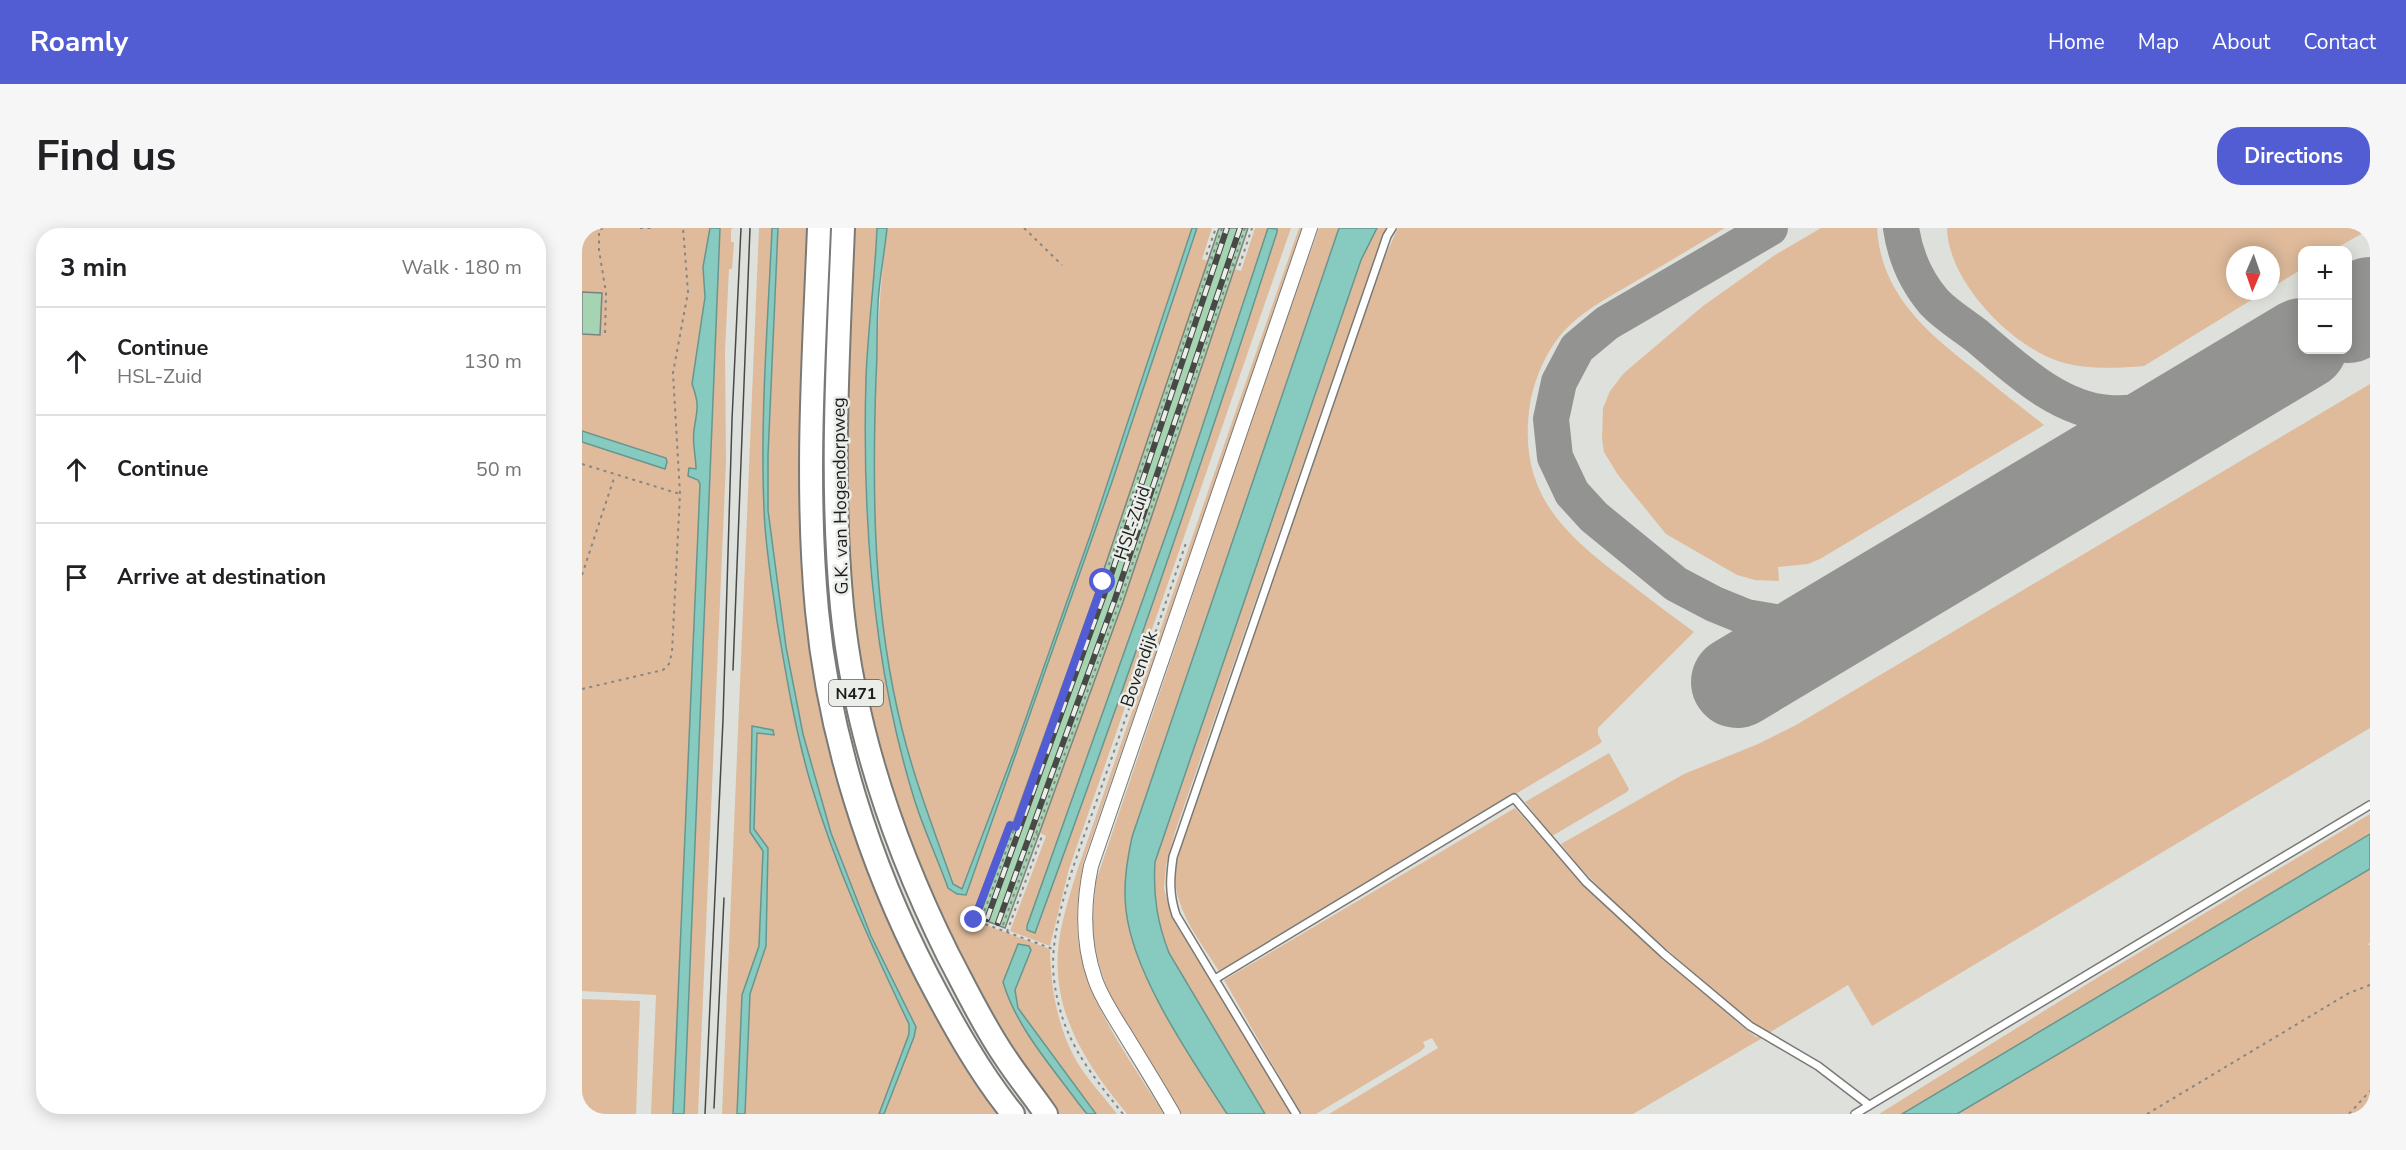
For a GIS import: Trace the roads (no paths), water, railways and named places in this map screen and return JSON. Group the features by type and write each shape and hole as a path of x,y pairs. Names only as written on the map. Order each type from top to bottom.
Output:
{"main road":[{"name":"G.K. van Hogendorpweg","path":"819,228 811,464 811,535 818,622 838,733 852,788 883,879 914,949 958,1033 1013,1114"},
{"name":"G.K. van Hogendorpweg","path":"843,228 837,431 837,533 843,609 863,724 876,781 908,868 964,986 1004,1056 1047,1114"}],"street":[{"name":"Bovendijk","path":"1173,1114 1107,1005 1095,980 1087,948 1084,917 1086,886 1094,855 1310,228"}],"lane":[{"path":"1296,1114 1173,906 1169,878 1173,857 1387,236 1392,228"},
{"path":"1215,979 1514,798 1586,882 1664,954 1750,1026 1818,1066 1869,1105"},
{"path":"1855,1114 2370,805"}],"water":[{"path":"710,228 720,228 684,1114 673,1114 700,484 698,480 688,476 689,468 696,469 694,435 697,403 692,384 705,297 703,267"},
{"path":"772,228 778,228 768,456 768,510 786,647 803,734 831,833 871,936 916,1027 884,1114 879,1114 909,1034 909,1024 855,905 810,781 791,702 769,565 765,523 763,439"},
{"path":"877,228 887,228 878,302 874,466 877,554 885,642 892,685 913,768 953,884 962,889 1014,752 1091,533 1192,228 1197,228 1112,482 966,895 957,894 948,888 917,807 899,744 879,641 868,535 865,430 867,358"},
{"path":"1268,228 1277,229 1277,232 1219,408 1098,759 1035,933 1027,930 1027,926 1175,509"},
{"path":"1339,228 1377,228 1361,260 1155,862 1157,908 1161,930 1169,953 1265,1114 1227,1114 1181,1042 1140,961 1126,910 1127,864 1132,837"},
{"path":"582,431 666,458 665,469 582,442"},
{"path":"752,726 773,730 774,735 757,733 754,829 768,848 766,946 750,994 745,1114 737,1114 742,995 759,946 763,851 750,832"},
{"path":"2370,834 2370,869 1957,1114 1902,1114"},
{"path":"1018,944 1029,946 1031,950 1015,990 1018,1008 1096,1114 1087,1114 1058,1076 1026,1031 1009,999 1003,982"}],"tram line":[{"path":"705,1114 723,720 732,420 741,228"},
{"path":"733,670 750,228"},
{"path":"714,1108 724,898"}],"railway":[{"path":"987,919 1108,584 1227,228"},
{"path":"998,923 1115,599 1240,228"}]}
